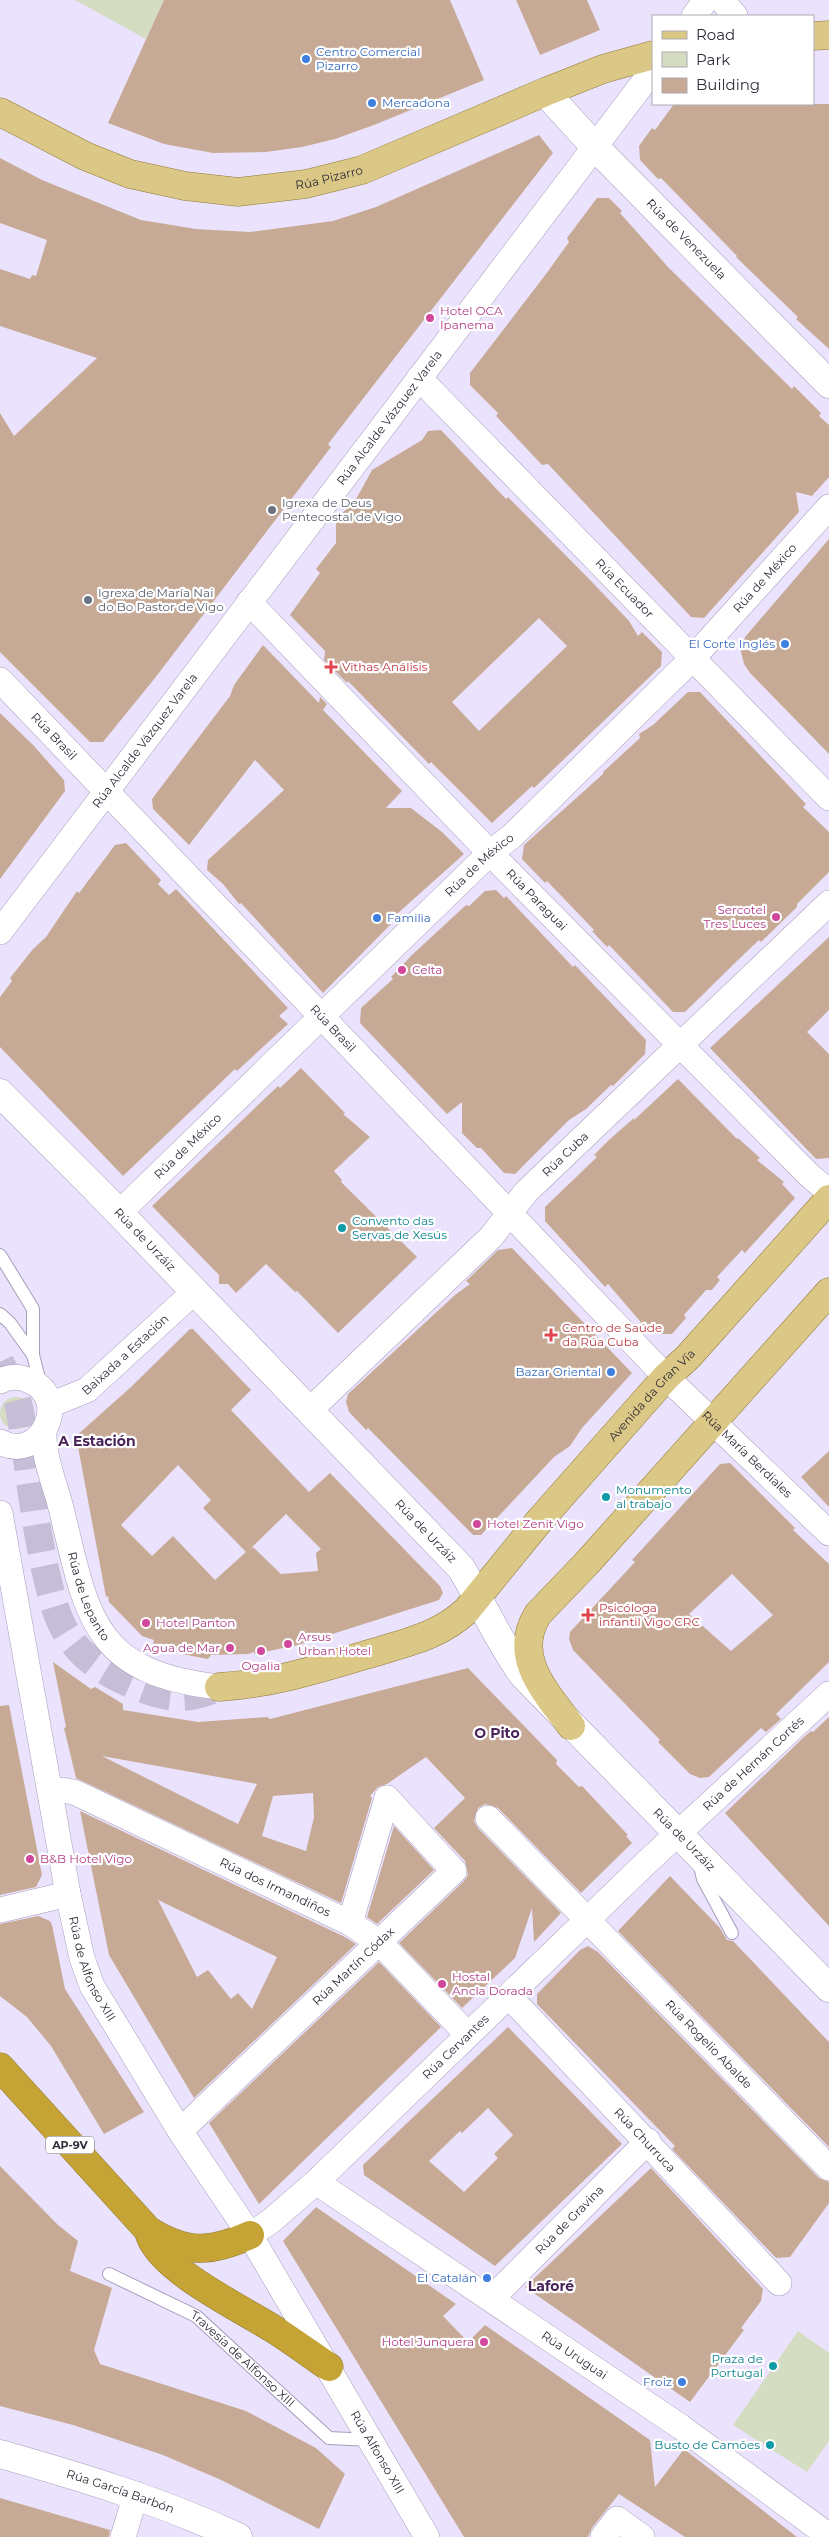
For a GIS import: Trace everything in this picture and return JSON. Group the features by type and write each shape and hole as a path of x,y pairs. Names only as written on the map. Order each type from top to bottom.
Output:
{"highway":[{"name":"AP-9V","path":"0,2068 144,2226"},
{"path":"144,2226 180,2246 203,2250 228,2245 250,2235"},
{"path":"144,2226 154,2245 164,2257 192,2279 289,2339 329,2367"}],"main road":[{"path":"814,36 829,35"},
{"name":"Rúa Pizarro","path":"0,112 85,156 130,174 186,186 238,192 306,184 362,170 603,69 652,55"},
{"name":"Rúa de Venezuela","path":"545,92 596,148 829,384"},
{"name":"Rúa de Urzáiz","path":"0,1093 119,1213 461,1568 507,1653 523,1675 829,1988"},
{"name":"Avenida da Gran Vía","path":"219,1688 279,1680 426,1637 453,1623 540,1520 666,1377 688,1357 829,1198"},
{"path":"571,1726 530,1666 527,1647 528,1636 538,1614 587,1563 829,1292"},
{"name":"Rúa García Barbón","path":"0,2454 136,2494 188,2514 238,2537"}],"street":[{"path":"695,15 706,0"},
{"path":"722,0 734,15"},
{"name":"Rúa Alcalde Vázquez Varela","path":"0,932 419,378 596,148 652,71"},
{"name":"Rúa Ecuador","path":"419,378 829,798"},
{"name":"Rúa de México","path":"119,1213 152,1178 490,853 512,836 693,658 829,507"},
{"name":"Rúa Paraguai","path":"249,602 490,853 809,1175 829,1192"},
{"name":"Rúa Brasil","path":"0,680 666,1377"},
{"name":"Rúa Cuba","path":"310,1410 490,1238 526,1192 680,1044 826,910"},
{"name":"Baixada a Estación","path":"46,1397 87,1390 194,1292"},
{"name":"Rúa María Berdiales","path":"666,1377 712,1423 829,1532"},
{"path":"0,1442 14,1446 26,1445 36,1440 44,1431 50,1414 46,1397 25,1378 1,1379"},
{"name":"Rúa de Lepanto","path":"44,1431 48,1464 57,1489 76,1574 83,1599 97,1628 116,1650 148,1671 183,1683 219,1688"},
{"name":"Rúa de Alfonso XIII","path":"0,1513 52,1795 68,1894 82,1958 92,1986 180,2131 250,2235 329,2367"},
{"name":"Rúa de Hernán Cortés","path":"687,1841 829,1694"},
{"name":"Rúa dos Irmandiños","path":"52,1795 61,1790 74,1792 350,1923 380,1943 468,2035"},
{"name":"Rúa Martín Códax","path":"180,2131 454,1871 387,1798 350,1923"},
{"name":"Rúa Rogelio Abalde","path":"488,1818 829,2168"},
{"name":"Rúa Cervantes","path":"250,2235 271,2221 316,2182 587,1921 687,1841"},
{"path":"0,1910 68,1894"},
{"name":"Rúa Churruca","path":"509,1996 648,2141 780,2283"},
{"name":"Rúa de Gravina","path":"492,2298 648,2141"},
{"name":"Rúa Uruguai","path":"316,2182 492,2298 681,2427 829,2536"},
{"name":"Rúa Alfonso XIII","path":"329,2367 427,2537"},
{"path":"123,2537 136,2494"},
{"path":"610,2528 642,2537"}],"lane":[{"path":"0,1255 32,1309 33,1355 46,1397"},
{"path":"0,1314 10,1323 33,1355"},
{"path":"687,1841 703,1879 732,1933"},
{"name":"Travesía de Alfonso XIII","path":"109,2274 196,2316 329,2438 371,2440"}],"green space":[{"path":"75,0 164,0 146,39"},
{"path":"16,1397 22,1398 27,1402 31,1407 31,1419 27,1424 22,1428 16,1429 10,1428 5,1424 1,1419 0,1413 1,1407 5,1402 10,1398"},
{"path":"798,2331 829,2353 829,2441 807,2472 733,2425"}],"building":[{"name":"Centro Comercial Pizarro","path":"164,0 450,0 484,80 374,125 335,139 302,147 266,152 213,153 164,144 108,123"},
{"path":"516,0 587,0 600,30 540,55"},
{"path":"829,104 829,349 796,319 798,317 736,257 661,178 658,179 640,160 639,146 652,128 655,130 673,105"},
{"path":"539,135 553,153 328,444 331,447 155,678 103,742 90,742 0,652 0,413 14,436 97,358 0,326 0,269 30,279 32,275 36,276 47,240 0,223 0,158 42,180 141,220 196,229 250,232 333,221 376,207"},
{"path":"597,198 609,198 668,267 792,389 794,386 821,413 819,416 829,425 829,477 812,496 796,492 799,512 704,618 691,617 548,464 542,465 496,416 498,413 470,385 470,373 546,274 569,242 567,238"},
{"path":"441,430 506,499 508,497 592,582 629,621 638,636 642,632 662,652 661,666 534,788 532,786 492,823 431,762 429,764 348,681 347,683 324,660 325,651 290,615 320,573 316,569 336,543 336,519 355,501 372,470 422,440 428,431","holes":["539,618 567,646 479,731 452,702"]},
{"name":"El Corte Inglés","path":"829,539 829,754 750,673 744,664 741,652 745,637"},
{"path":"263,645 319,703 320,697 327,704 323,710 402,791 386,808 411,808 442,832 464,854 388,922 391,924 323,993 241,903 239,904 223,884 207,870 208,860 284,790 255,760 189,845 153,809 152,799 230,696 234,685"},
{"path":"688,692 700,692 806,804 803,807 829,832 829,872 761,942 759,940 685,1012 673,1012 609,945 607,947 592,931 594,930 547,881 545,883 522,859 524,845 603,774 640,738 639,734 653,725"},
{"path":"0,713 34,746 64,780 65,791 0,879"},
{"path":"126,843 161,880 158,884 169,895 176,889 288,1008 279,1016 288,1024 237,1071 235,1069 123,1176 0,1047 0,997 12,981 10,978 33,949 46,937 77,891 79,893 115,845"},
{"path":"496,890 504,898 506,896 573,967 575,965 646,1040 645,1054 613,1086 611,1085 586,1109 569,1120 515,1174 504,1173 481,1148 477,1148 462,1133 462,1102 447,1114 360,1023 361,1008 393,979 391,977 412,955 466,905 469,906 485,891"},
{"path":"829,937 829,1010 807,1032 829,1054 829,1158 816,1159 710,1048"},
{"path":"301,1068 345,1113 343,1114 370,1137 334,1171 342,1180 341,1182 417,1257 338,1333 297,1291 295,1292 266,1264 236,1293 228,1284 219,1284 219,1275 152,1206 278,1086 280,1088"},
{"path":"678,1079 737,1139 760,1158 757,1160 784,1182 782,1184 795,1198 745,1253 742,1250 717,1277 720,1280 712,1290 706,1290 684,1315 686,1318 672,1334 651,1334 608,1284 605,1287 545,1221 545,1207 597,1157 594,1155 610,1139 634,1118 634,1120"},
{"path":"512,1248 632,1373 582,1428 570,1446 554,1457 481,1535 473,1535 368,1428 366,1430 349,1412 346,1402 348,1394 455,1295 470,1284 466,1281 498,1250"},
{"path":"190,1329 193,1329 251,1390 231,1410 309,1492 330,1473 440,1586 443,1593 439,1600 298,1645 254,1654 254,1652 248,1654 211,1655 208,1659 182,1654 153,1643 154,1640 142,1636 109,1602 108,1596 106,1597 76,1436 131,1387","holes":["178,1465 211,1500 203,1508 246,1552 215,1580 173,1536 152,1556 121,1525","286,1514 321,1549 316,1553 318,1571 281,1574 253,1547 249,1550"]},
{"path":"829,1451 829,1507 801,1477"},
{"path":"730,1463 795,1528 793,1530 829,1564 829,1662 776,1714 781,1719 766,1732 761,1728 709,1777 700,1778 690,1774 658,1742 660,1740 573,1650 569,1639 570,1632 635,1562 632,1560 720,1464","holes":["732,1574 773,1615 731,1651 689,1614"]},
{"path":"53,1662 91,1689 95,1687 123,1704 123,1710 198,1722 267,1717 270,1719 468,1668 557,1760 556,1764 579,1787 582,1786 628,1835 626,1836 632,1843 581,1893 498,1808 485,1804 478,1808 474,1821 478,1828 561,1913 534,1942 532,1908 515,1958 462,2008 399,1943 468,1875 465,1861 434,1828 465,1798 426,1757 387,1784 378,1787 370,1796 372,1798 341,1903 76,1778 64,1728 66,1727","holes":["102,1756 257,1784 238,1824","313,1793 314,1817 306,1851 262,1836 273,1796"]},
{"path":"9,1705 42,1875 36,1887 0,1895 0,1706"},
{"path":"829,1717 829,1926 725,1813 805,1736 811,1731 813,1732"},
{"path":"80,1811 343,1936 356,1944 194,2098 109,1955","holes":["158,1900 277,1957 252,2009 238,1993 231,1999 208,1970 197,1977"]},
{"path":"394,1826 434,1870 377,1924 367,1917"},
{"path":"670,1876 720,1928 727,1940 733,1941 829,2042 829,2147 618,1931"},
{"path":"38,1916 50,1921 52,1925 65,1989 144,2112 104,2134 51,2046 27,2017 0,1996 0,1924"},
{"path":"588,1946 598,1952 819,2178 829,2182 829,2203 790,2257 776,2258 672,2149 675,2146 537,2004 537,1994 580,1950"},
{"path":"379,1962 441,2027 259,2204 209,2123"},
{"path":"508,2027 622,2144 495,2266 364,2175 363,2165","holes":["488,2108 513,2135 494,2154 498,2158 464,2192 429,2161 460,2131 462,2133"]},
{"path":"0,2166 58,2225 78,2241 70,2271 112,2288 94,2350 100,2364 246,2411 316,2448 345,2474 319,2529 221,2480 163,2455 73,2425 0,2406"},
{"path":"651,2168 763,2289 761,2301 741,2328 744,2330 690,2402 525,2287"},
{"path":"316,2207 456,2304 443,2316 468,2342 485,2325 650,2440 655,2487 684,2449 797,2537 685,2537 619,2494 592,2528 588,2537 464,2537 283,2241"},
{"path":"0,2498 110,2530 109,2537 0,2537"}],"tunnel":[{"path":"0,1362 15,1392 20,1411 34,1510 45,1569 57,1613 64,1629 75,1646 90,1660 116,1677 157,1694 187,1697 219,1687"}],"place":[{"name":"Centro Comercial Pizarro","path":"306,59"},
{"name":"Mercadona","path":"372,103"},
{"name":"Hotel OCA Ipanema","path":"430,318"},
{"name":"Igrexa de Deus Pentecostal de Vigo","path":"272,510"},
{"name":"Igrexa de María Nai do Bo Pastor de Vigo","path":"88,600"},
{"name":"El Corte Inglés","path":"785,644"},
{"name":"Vithas Análisis","path":"331,667"},
{"name":"Sercotel Tres Luces","path":"776,917"},
{"name":"Familia","path":"377,918"},
{"name":"Celta","path":"402,970"},
{"name":"Convento das Servas de Xesús","path":"342,1228"},
{"name":"Centro de Saúde da Rúa Cuba","path":"551,1335"},
{"name":"Bazar Oriental","path":"611,1372"},
{"name":"Monumento al trabajo","path":"606,1497"},
{"name":"Hotel Zenit Vigo","path":"477,1524"},
{"name":"Psicóloga infantil Vigo CRC","path":"588,1615"},
{"name":"Hotel Panton","path":"146,1623"},
{"name":"Arsus Urban Hotel","path":"288,1644"},
{"name":"Agua de Mar","path":"230,1648"},
{"name":"Ogalia","path":"261,1651"},
{"name":"B&B Hotel Vigo","path":"30,1859"},
{"name":"Hostal Ancla Dorada","path":"442,1984"},
{"name":"El Catalán","path":"487,2278"},
{"name":"Hotel Junquera","path":"484,2342"},
{"name":"Praza de Portugal","path":"773,2366"},
{"name":"Froiz","path":"682,2382"},
{"name":"Busto de Camões","path":"770,2445"}],"district":[{"name":"A Estación","path":"97,1441"},
{"name":"O Pito","path":"497,1733"},
{"name":"Laforé","path":"551,2286"}]}
